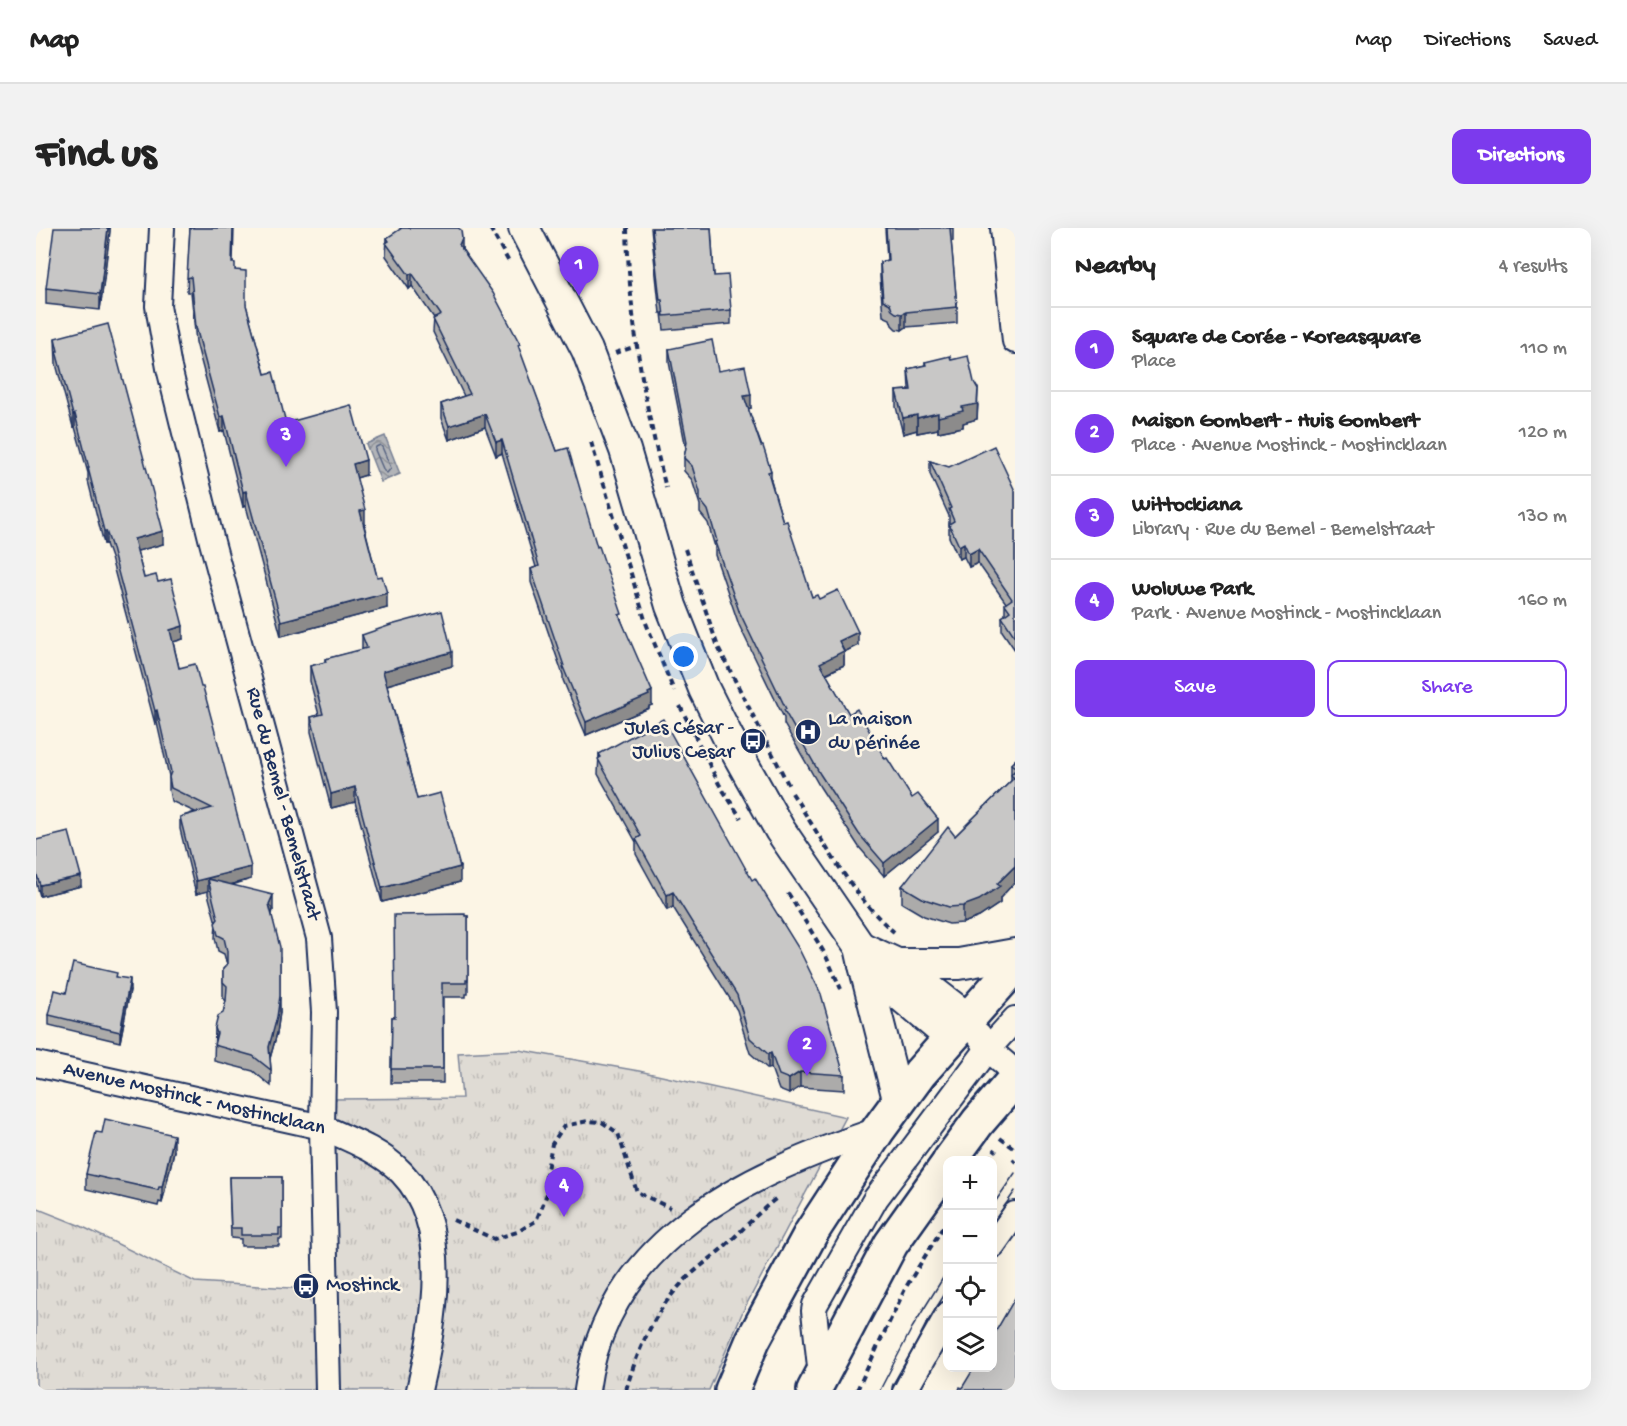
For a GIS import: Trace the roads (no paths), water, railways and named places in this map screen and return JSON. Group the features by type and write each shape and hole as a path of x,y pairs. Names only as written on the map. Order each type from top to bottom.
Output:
{"main road":[{"path":"732,1390 753,1340 812,1233 878,1130 920,1073 1015,966"},
{"path":"953,1156 978,1122 1015,1079"},
{"path":"817,1383 891,1244 943,1170"}],"street":[{"name":"Rue du Bemel - Bemelstraat","path":"162,228 158,306 169,368 215,554 319,938 324,1012 322,1128 328,1390"},
{"path":"524,228 589,356 625,450 671,606 704,689 780,830 862,956 899,1103"},
{"path":"1003,228 1015,341"},
{"path":"862,956 907,964 959,964 1015,954"},
{"path":"862,956 988,1049 1015,1072"},
{"path":"907,964 958,1028"},
{"path":"817,1383 815,1305 876,1198 988,1049 1015,1019"},
{"name":"Avenue Mostinck - Mostincklaan","path":"36,1064 322,1128 356,1142 402,1173 423,1204 430,1224 433,1244 434,1293 429,1342 419,1390"},
{"path":"587,1390 590,1366 612,1311 624,1289 650,1256 692,1219 724,1196 816,1151 878,1130"},
{"path":"997,1239 1015,1214"},
{"path":"905,1390 946,1318"}],"water":[{"path":"385,436 400,474 381,482 366,444"}],"tram line":[{"path":"997,1199 1015,1173"},
{"path":"997,1217 1015,1191"},
{"path":"880,1390 912,1328 943,1278"},
{"path":"892,1390 925,1326 943,1297"}],"place":[{"name":"Square de Corée - Koreasquare","path":"579,296"},
{"name":"Wittockiana","path":"286,467"},
{"name":"La maison du périnée","path":"808,732"},
{"name":"Jules César - Julius Cesar","path":"753,741"},
{"name":"Maison Gombert - Huis Gombert","path":"807,1076"},
{"name":"Woluwe Park","path":"564,1217"},
{"name":"Mostinck","path":"306,1286"}]}
